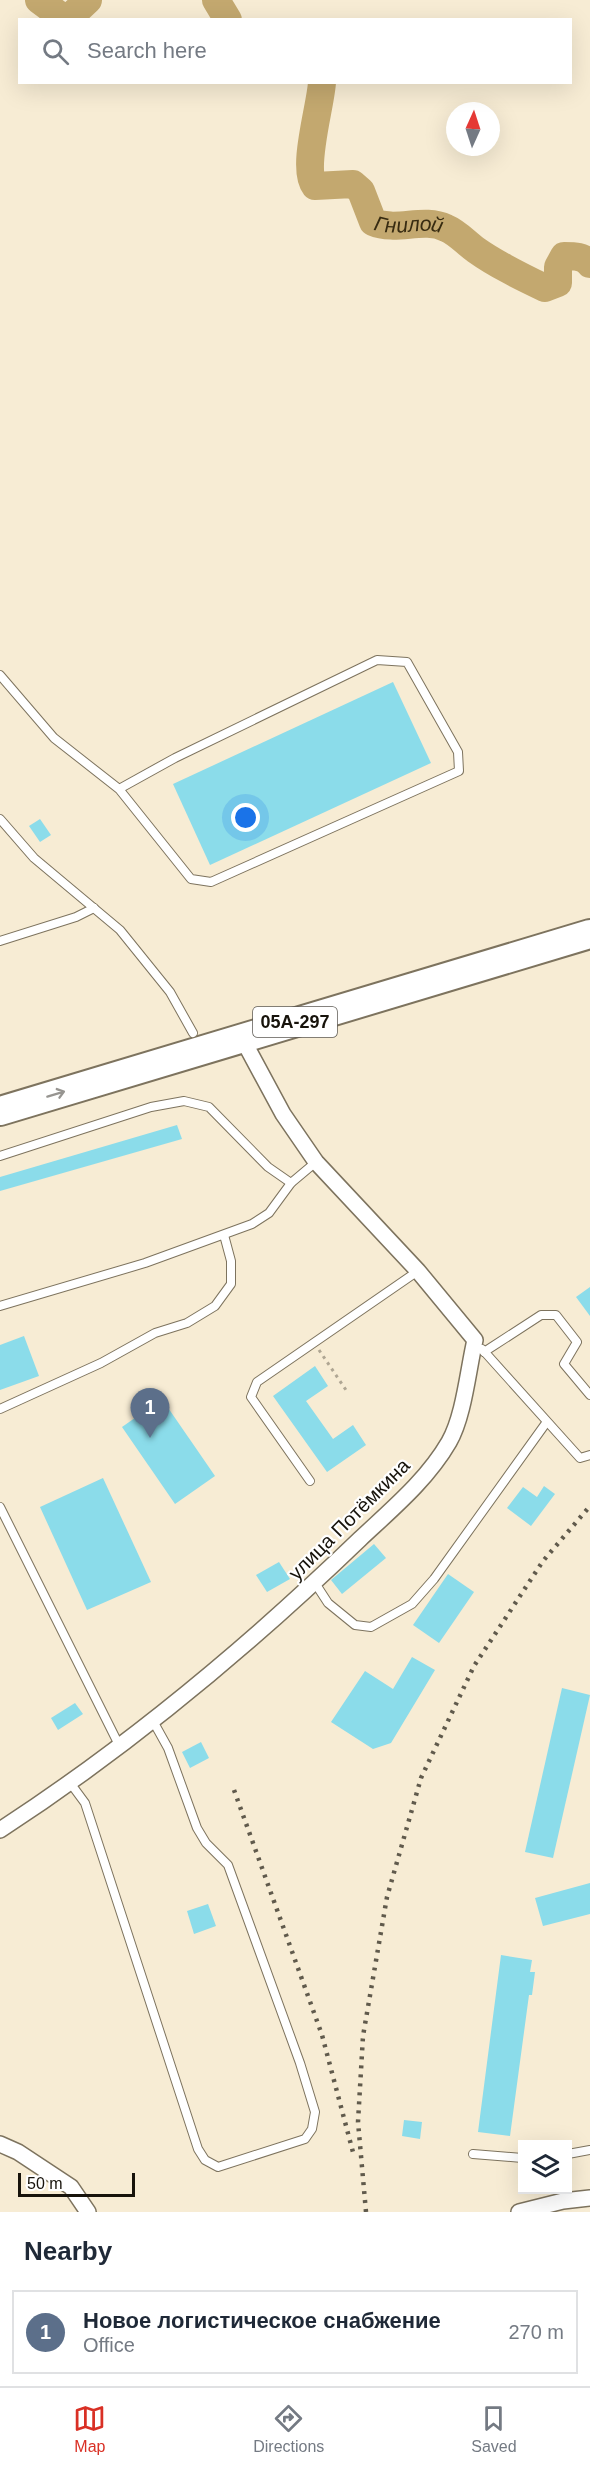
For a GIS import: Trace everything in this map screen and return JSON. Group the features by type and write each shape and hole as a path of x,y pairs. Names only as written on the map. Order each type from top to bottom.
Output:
{"highway":[{"name":"05А-297","path":"0,1091 590,914"},
{"name":"05А-297","path":"0,1111 590,934"}],"street":[{"path":"242,1038 283,1114 316,1162 418,1271 480,1346"},
{"name":"улица Потёмкина","path":"0,1830 70,1784 153,1721 315,1583 403,1499 450,1440 480,1346"},
{"path":"0,2144 18,2152 71,2187 88,2212"},
{"path":"519,2212 563,2201 590,2198"}],"lane":[{"path":"0,675 54,738 120,789 191,879 211,882 459,771 458,752 407,662 377,660 175,758 120,789"},
{"path":"0,819 34,858 120,930 170,992 193,1033"},
{"path":"0,941 76,917 94,908"},
{"path":"0,1156 151,1107 184,1101 209,1107 268,1167 291,1183"},
{"path":"0,1306 145,1263 252,1224 269,1214 291,1183 316,1162"},
{"path":"0,1409 101,1364 155,1333 187,1323 214,1306 231,1284 231,1262 224,1235"},
{"path":"310,1481 251,1397 257,1382 418,1271"},
{"path":"590,1395 564,1364 577,1342 556,1315 541,1315 480,1346 546,1423 580,1458 590,1455"},
{"path":"315,1583 328,1603 355,1625 371,1627 412,1604 434,1579 546,1423"},
{"path":"0,1507 120,1747"},
{"path":"70,1784 85,1803 198,2149 205,2160 218,2167 305,2139 312,2129 315,2112 300,2063 228,1865 206,1842 197,1828 168,1748 153,1721"},
{"path":"572,2153 590,2150"},
{"path":"473,2154 518,2158"}],"path":[{"path":"315,1344 346,1390"}],"building":[{"path":"393,682 431,763 210,865 173,784"},
{"path":"40,819 51,835 40,842 29,826"},
{"path":"177,1125 182,1139 0,1191 0,1177"},
{"path":"590,1287 590,1316 576,1297"},
{"path":"24,1336 39,1376 0,1390 0,1345"},
{"path":"315,1366 328,1386 306,1401 333,1439 353,1425 366,1445 327,1472 273,1396"},
{"path":"162,1399 215,1476 175,1504 122,1427"},
{"path":"103,1478 151,1582 87,1610 40,1507"},
{"path":"544,1486 555,1494 531,1526 507,1508 523,1487 537,1497"},
{"path":"374,1544 386,1558 342,1594 331,1580"},
{"path":"279,1562 290,1579 267,1592 256,1575"},
{"path":"448,1574 474,1592 439,1643 413,1625"},
{"path":"412,1657 435,1670 391,1743 373,1749 331,1722 365,1671 393,1689"},
{"path":"562,1688 590,1695 553,1858 525,1852"},
{"path":"75,1703 83,1714 58,1730 51,1718"},
{"path":"201,1742 209,1758 190,1768 182,1752"},
{"path":"590,1883 590,1914 543,1926 535,1898"},
{"path":"208,1904 216,1926 194,1934 187,1911"},
{"path":"501,1955 532,1960 530,1972 535,1972 532,1995 529,1995 510,2136 478,2132"},
{"path":"404,2120 422,2122 420,2139 402,2136"}],"waterway":[{"name":"Гнилой","path":"39,0 62,17 71,16 88,0"},
{"name":"Гнилой","path":"216,0 227,18"},
{"name":"Гнилой","path":"322,84 310,166 311,178 315,186 353,184 361,191 373,222 391,226 428,224 446,228 492,261 545,288 558,283 558,267 564,256 582,258 590,264"}],"railway":[{"path":"366,2212 358,2122 363,2036 387,1897 421,1778 474,1666 543,1561 590,1506"},
{"path":"234,1790 322,2035 354,2156"}],"place":[{"name":"Новое логистическое снабжение","path":"150,1438"}]}
